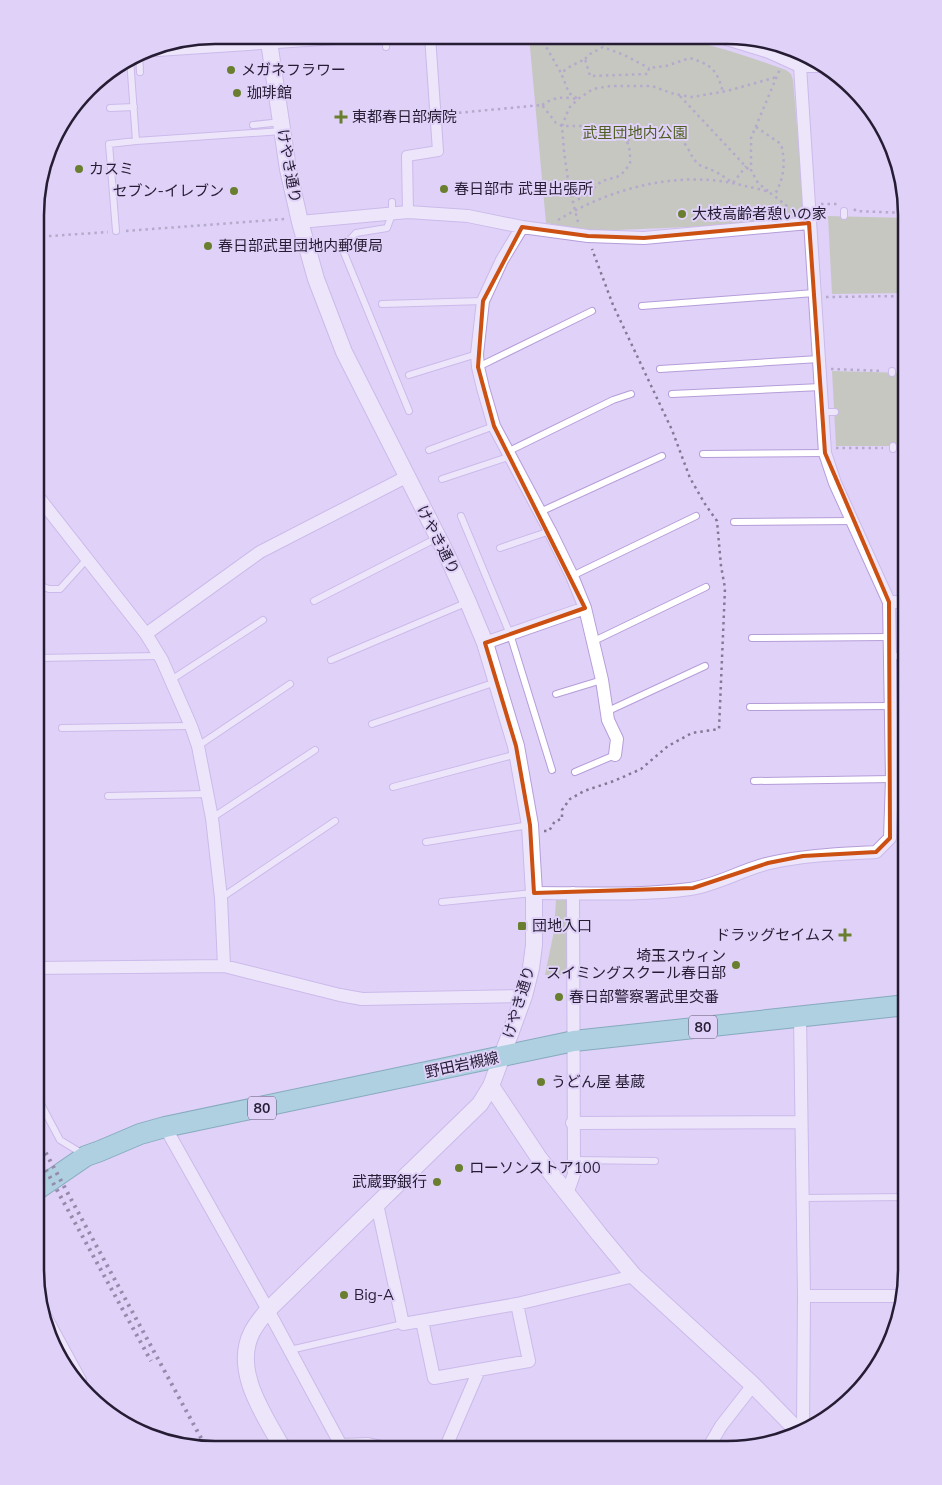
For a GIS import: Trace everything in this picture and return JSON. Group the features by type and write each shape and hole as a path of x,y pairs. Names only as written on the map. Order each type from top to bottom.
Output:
{"main road":[{"name":"野田岩槻線","path":"44,1185 86,1156 140,1134 361,1088 501,1056 574,1042 898,1006"}],"street":[{"path":"176,48 219,44"},
{"name":"けやき通り","path":"270,44 288,169 299,220 316,279 344,352 438,538 468,602 486,643 498,681 517,754 530,829 534,893 534,945 524,996 491,1086 480,1104 268,1310 252,1332 249,1340 246,1368 256,1400 279,1441"},
{"path":"408,212 407,156 438,151 431,44"},
{"path":"773,50 785,59 800,66 811,66"},
{"path":"534,893 658,892 693,888 718,882 768,863 803,856 876,852 890,838 892,779 889,602 835,483 825,450 829,412 821,387 819,364 800,66"},
{"path":"299,220 392,208 408,212 468,216 522,227 585,236 644,238 810,223"},
{"path":"522,227 502,260 483,301 477,354 478,367 482,388 494,426 550,531 585,608 594,641 608,711 608,720 617,739 615,754"},
{"path":"146,634 260,552 406,477"},
{"path":"44,504 146,634 171,680 191,726 198,746 212,818 221,898 224,966"},
{"path":"889,602 898,602"},
{"path":"486,643 585,608"},
{"path":"567,1194 574,1174 572,1123 574,1042 573,893"},
{"path":"44,968 224,966 340,995 362,998 524,996"},
{"path":"800,1016 804,1296 802,1423"},
{"path":"491,1086 539,1158 634,1276 796,1426"},
{"path":"572,1123 801,1122"},
{"path":"165,1128 268,1310 339,1441"},
{"path":"377,1204 403,1324 517,1304 634,1276"},
{"path":"804,1296 896,1296"},
{"path":"422,1321 434,1378 479,1370 529,1361 517,1304"},
{"path":"448,1441 479,1370"},
{"path":"712,1441 721,1426 753,1385"}],"lane":[{"path":"140,61 140,72"},
{"path":"130,66 136,142"},
{"path":"110,108 134,107"},
{"path":"253,125 282,126"},
{"path":"116,232 109,144 282,126"},
{"path":"392,208 387,228 356,233 342,248 408,411"},
{"path":"642,306 814,295"},
{"path":"382,304 483,301"},
{"path":"478,367 592,311"},
{"path":"408,375 477,354"},
{"path":"660,369 819,364"},
{"path":"672,394 821,387"},
{"path":"442,479 510,454 613,400 631,394"},
{"path":"429,450 494,426"},
{"path":"703,454 825,450"},
{"path":"540,512 662,456"},
{"path":"461,516 510,634 552,770"},
{"path":"572,576 696,516"},
{"path":"734,522 853,521"},
{"path":"500,548 550,531"},
{"path":"314,601 438,538"},
{"path":"44,587 60,589 87,559"},
{"path":"594,641 706,587"},
{"path":"331,660 468,602"},
{"path":"171,680 263,620"},
{"path":"752,638 889,637"},
{"path":"44,658 159,656"},
{"path":"890,656 898,656"},
{"path":"608,711 706,666"},
{"path":"556,694 602,680"},
{"path":"372,724 498,681"},
{"path":"198,746 290,684"},
{"path":"750,707 890,706"},
{"path":"62,728 191,726"},
{"path":"212,818 315,750"},
{"path":"393,788 517,754"},
{"path":"575,772 615,754"},
{"path":"754,781 892,779"},
{"path":"108,796 208,794"},
{"path":"221,898 335,821"},
{"path":"426,842 530,829"},
{"path":"442,902 534,893"},
{"path":"44,1109 60,1140 86,1156"},
{"path":"573,1160 655,1161"},
{"path":"802,1198 898,1197"},
{"path":"290,1350 403,1324"}],"path":[{"path":"545,44 561,73 569,93 578,100"},
{"path":"561,73 603,47 649,68 666,66 690,58 717,73 723,92"},
{"path":"585,59 590,76 648,74 649,68"},
{"path":"785,59 751,138 751,170 758,183 810,223"},
{"path":"530,829 548,831 555,821 562,819 562,810 570,799 584,791 641,769 668,746 692,733 719,729 725,588 717,520 690,478 672,430 613,305 574,210 564,151 562,126 569,108 593,89 610,86 652,86 692,98 723,92 777,77"},
{"path":"679,95 753,174"},
{"path":"436,115 542,105 553,98 563,97 578,100"},
{"path":"542,105 556,123 562,126 586,126 619,135 627,141 630,163 625,171 618,177 602,181 573,202"},
{"path":"756,127 781,144 784,156 783,171 780,186 774,196"},
{"path":"627,141 650,130 668,129 678,136 692,157 700,165 732,182"},
{"path":"732,182 746,166"},
{"path":"545,230 574,210 611,195 662,181 688,178 732,182 769,192"},
{"path":"821,204 840,204"},
{"path":"864,211 898,213"},
{"path":"44,237 299,220"},
{"path":"814,295 898,296"},
{"path":"819,364 892,372"},
{"path":"825,450 893,447"}],"highlighted area":[{"path":"809,223 825,453 889,602 890,838 876,852 803,856 768,863 693,888 534,893 530,825 516,746 485,643 585,608 494,426 478,367 483,301 522,227 588,236 644,238"}],"green space":[{"name":"武里団地内公園","path":"530,44 706,44 741,54 786,70 791,74 804,209 796,219 712,226 617,230 585,230 546,223"},
{"path":"828,216 898,218 898,293 832,294"},
{"path":"832,371 898,373 898,446 836,446"},
{"path":"556,900 567,900 567,975 545,975 554,931"}],"railway":[{"path":"44,1150 202,1440"},
{"path":"44,1166 151,1361"}],"place":[{"name":"メガネフラワー","path":"231,70"},
{"name":"珈琲館","path":"237,93"},
{"name":"東都春日部病院","path":"341,117"},
{"name":"カスミ","path":"79,169"},
{"name":"春日部市 武里出張所","path":"444,189"},
{"name":"セブン-イレブン","path":"234,191"},
{"name":"大枝高齢者憩いの家","path":"682,214"},
{"name":"春日部武里団地内郵便局","path":"208,246"},
{"name":"団地入口","path":"522,926"},
{"name":"ドラッグセイムス","path":"845,935"},
{"name":"埼玉スウィン スイミングスクール春日部","path":"736,965"},
{"name":"春日部警察署武里交番","path":"559,997"},
{"name":"うどん屋 基蔵","path":"541,1082"},
{"name":"ローソンストア100","path":"459,1168"},
{"name":"武蔵野銀行","path":"437,1182"},
{"name":"Big-A","path":"344,1295"}]}
